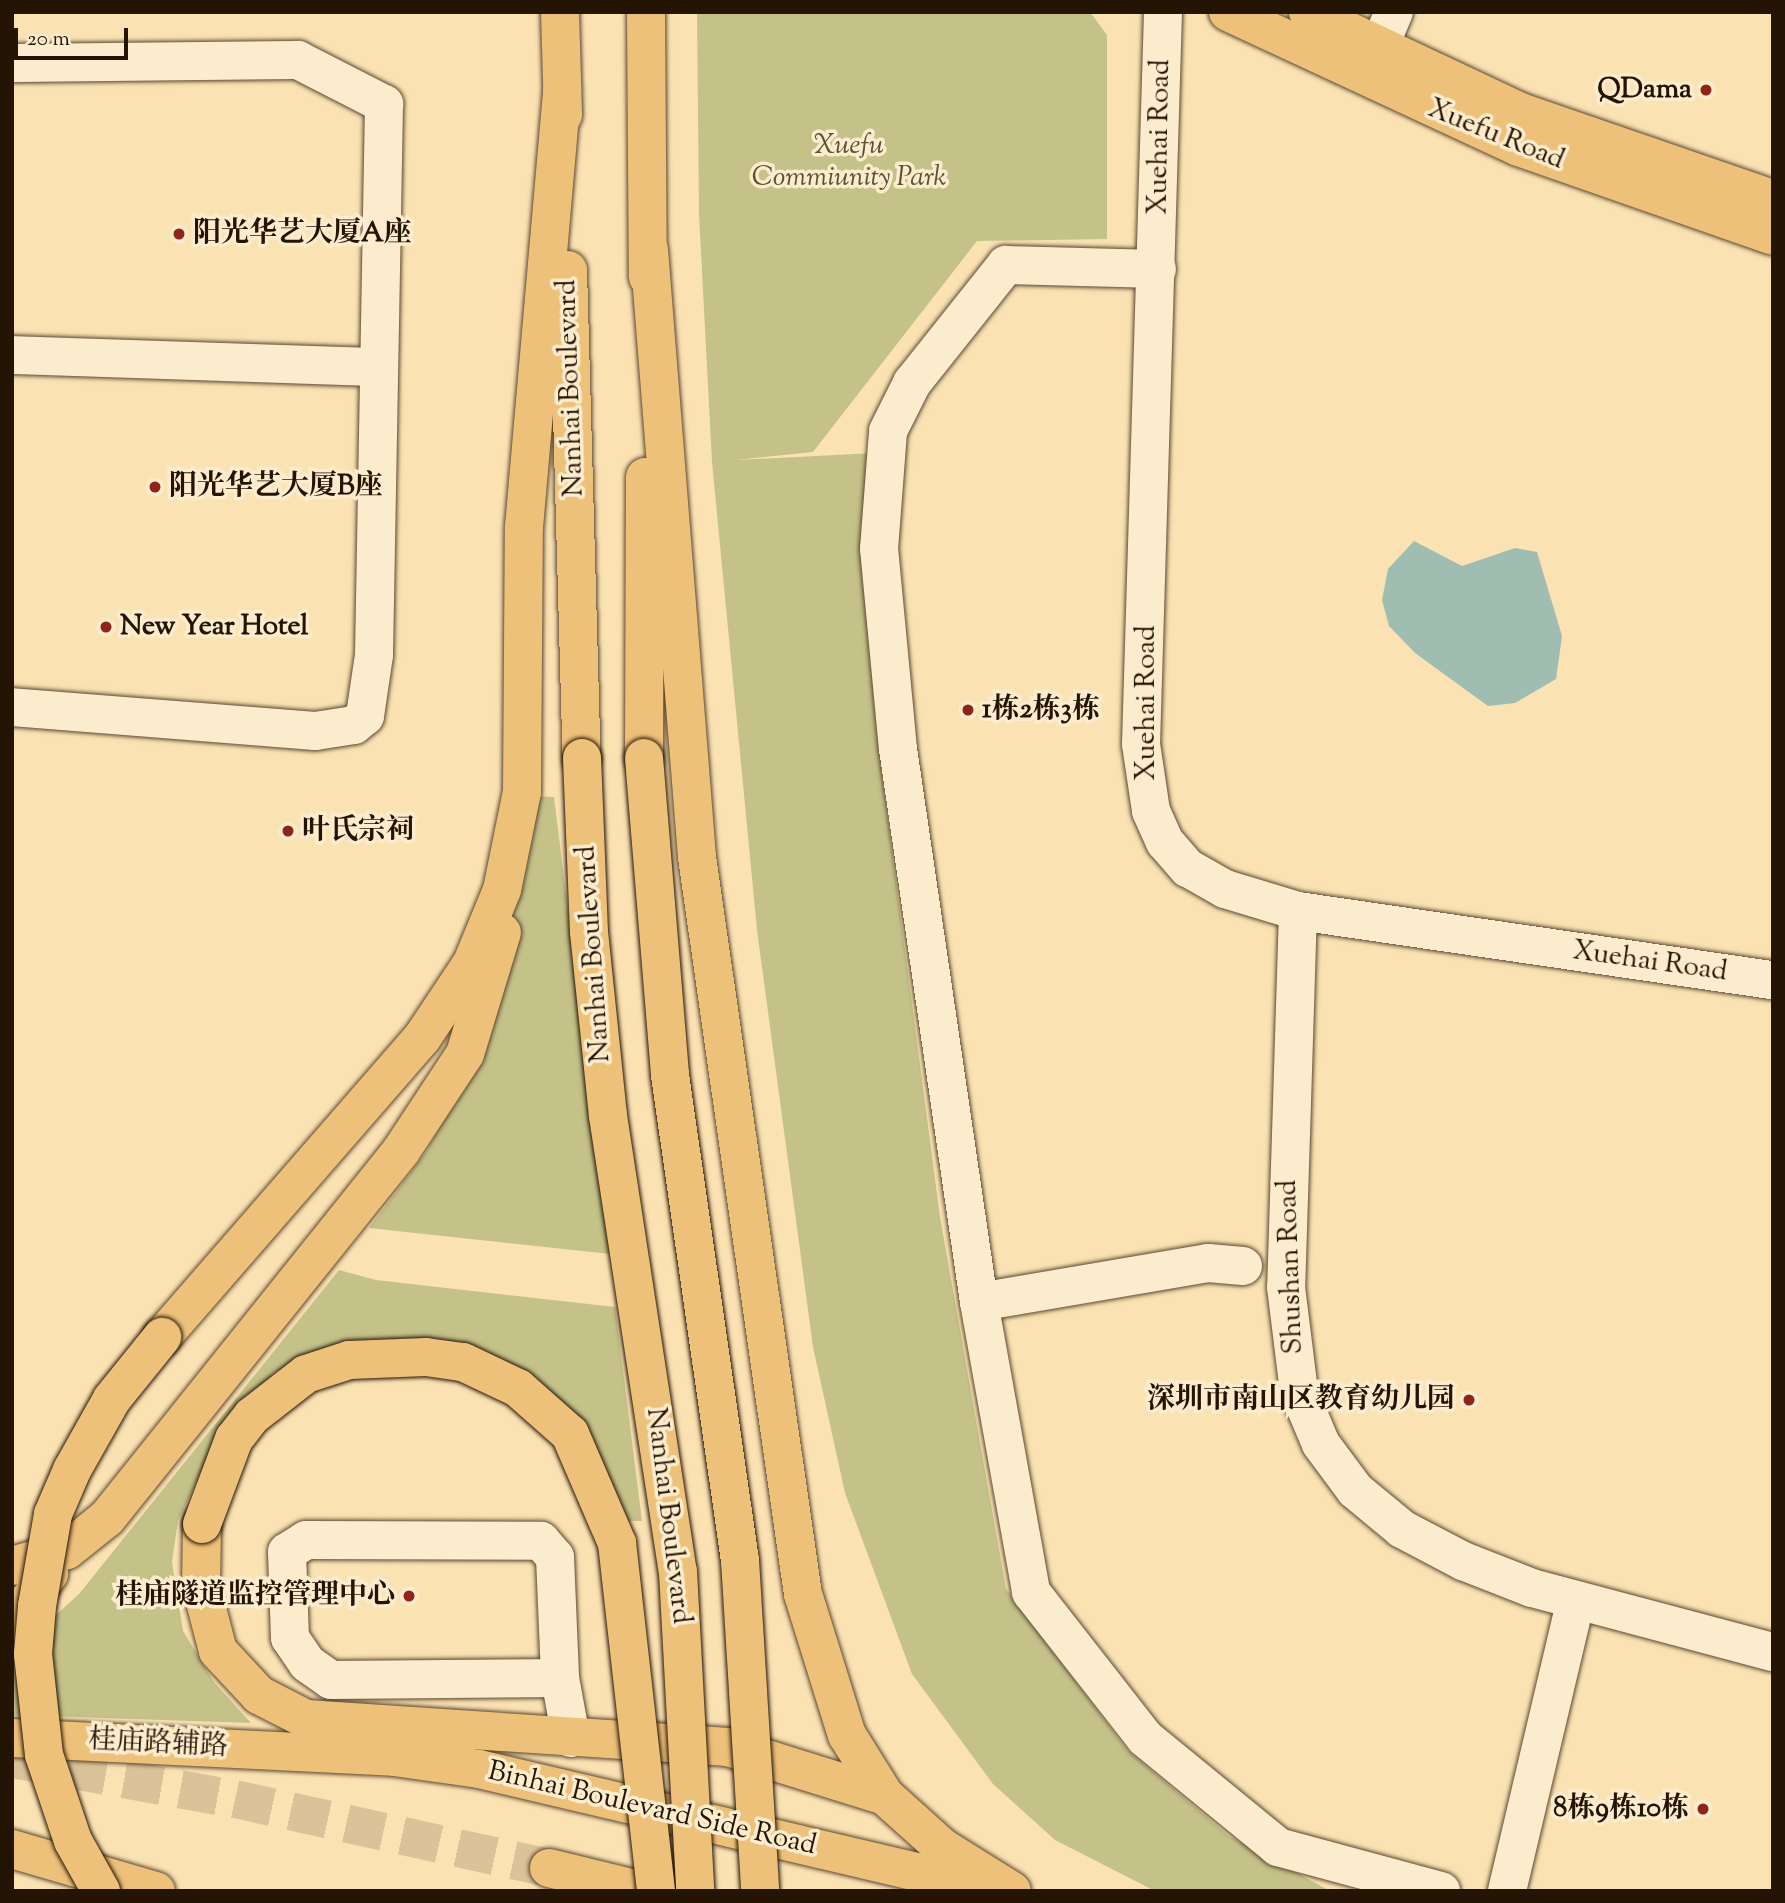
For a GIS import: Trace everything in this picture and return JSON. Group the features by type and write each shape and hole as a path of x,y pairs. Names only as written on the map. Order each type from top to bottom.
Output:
{"main road":[{"name":"Nanhai Boulevard","path":"560,12 589,932 607,1116 678,1572 695,1891"},
{"path":"646,12 649,250 644,758 670,1075 740,1560 760,1891"},
{"name":"Xuefu Road","path":"1228,12 1519,147 1773,236"},
{"name":"Xuefu Road","path":"1308,12 1523,113 1773,199"},
{"path":"12,1622 67,1550 107,1518 434,1108 487,996 516,838 524,746 524,527 562,89"},
{"path":"649,250 697,857 801,1581 820,1666 847,1735 885,1796 943,1848 1012,1891"},
{"path":"101,1891 55,1797 36,1706 37,1606 53,1514 112,1399 398,1070 472,963 516,838"},
{"path":"656,1891 617,1543 570,1434 527,1396 463,1362 426,1357 349,1360 306,1374 252,1416 234,1439 202,1524 201,1586 218,1651 238,1676 278,1706 330,1724 570,1738 728,1746 885,1796"},
{"path":"12,1566 67,1550"},
{"name":"桂庙路辅路","path":"12,1738 304,1751"},
{"name":"Binhai Boulevard Side Road","path":"304,1751 394,1757 544,1781 996,1891"},
{"path":"12,1849 156,1891"},
{"path":"549,1868 643,1891"}],"street":[{"name":"Xuehai Road","path":"1163,12 1144,781 1165,842 1188,869 1225,889 1298,911 1773,980"},
{"path":"1379,47 1394,12"},
{"path":"12,63 298,60 384,104 373,665 365,716 354,725 315,731 12,707"},
{"path":"1157,269 1006,265 912,383 888,431 879,549 898,749 979,1302 1031,1592 1145,1738 1278,1847 1441,1891"},
{"path":"12,355 377,367"},
{"name":"Shushan Road","path":"1298,911 1284,1234 1299,1392 1321,1444 1355,1490 1402,1529 1463,1561 1576,1600 1773,1652"},
{"path":"979,1302 1208,1263 1243,1266"},
{"path":"560,1678 331,1680 307,1663 290,1638 287,1552 306,1540 541,1542 555,1557 560,1678 570,1738"},
{"path":"1507,1891 1576,1600"}],"green space":[{"name":"Xuefu Commiunity Park","path":"697,12 1090,12 1107,35 1107,239 977,241 813,452 736,460 875,453 869,644 878,745 940,1217 1006,1589 1127,1750 1229,1836 1330,1891 1155,1891 1055,1840 993,1784 912,1674 845,1493 813,1347 757,930 712,462 699,214"},
{"path":"526,796 554,797 610,1254 369,1228 426,1152 481,1053"},
{"path":"339,1270 376,1280 615,1307 642,1521 629,1521 607,1473 563,1407 339,1345 276,1371 225,1420 178,1521 172,1562 183,1631 214,1682 251,1723 12,1715 12,1655 79,1594"}],"shaded area":[{"path":"1414,541 1462,566 1515,548 1537,552 1562,636 1556,679 1515,703 1488,706 1415,653 1389,626 1382,600 1388,569"}],"tunnel":[{"path":"12,1759 235,1799 549,1868"}],"place":[{"name":"QDama","path":"1706,90"},
{"name":"阳光华艺大厦A座","path":"179,234"},
{"name":"阳光华艺大厦B座","path":"155,487"},
{"name":"New Year Hotel","path":"106,627"},
{"name":"1栋2栋3栋","path":"968,710"},
{"name":"叶氏宗祠","path":"288,831"},
{"name":"深圳市南山区教育幼儿园","path":"1469,1400"},
{"name":"桂庙隧道监控管理中心","path":"409,1596"},
{"name":"8栋9栋10栋","path":"1703,1809"}]}
